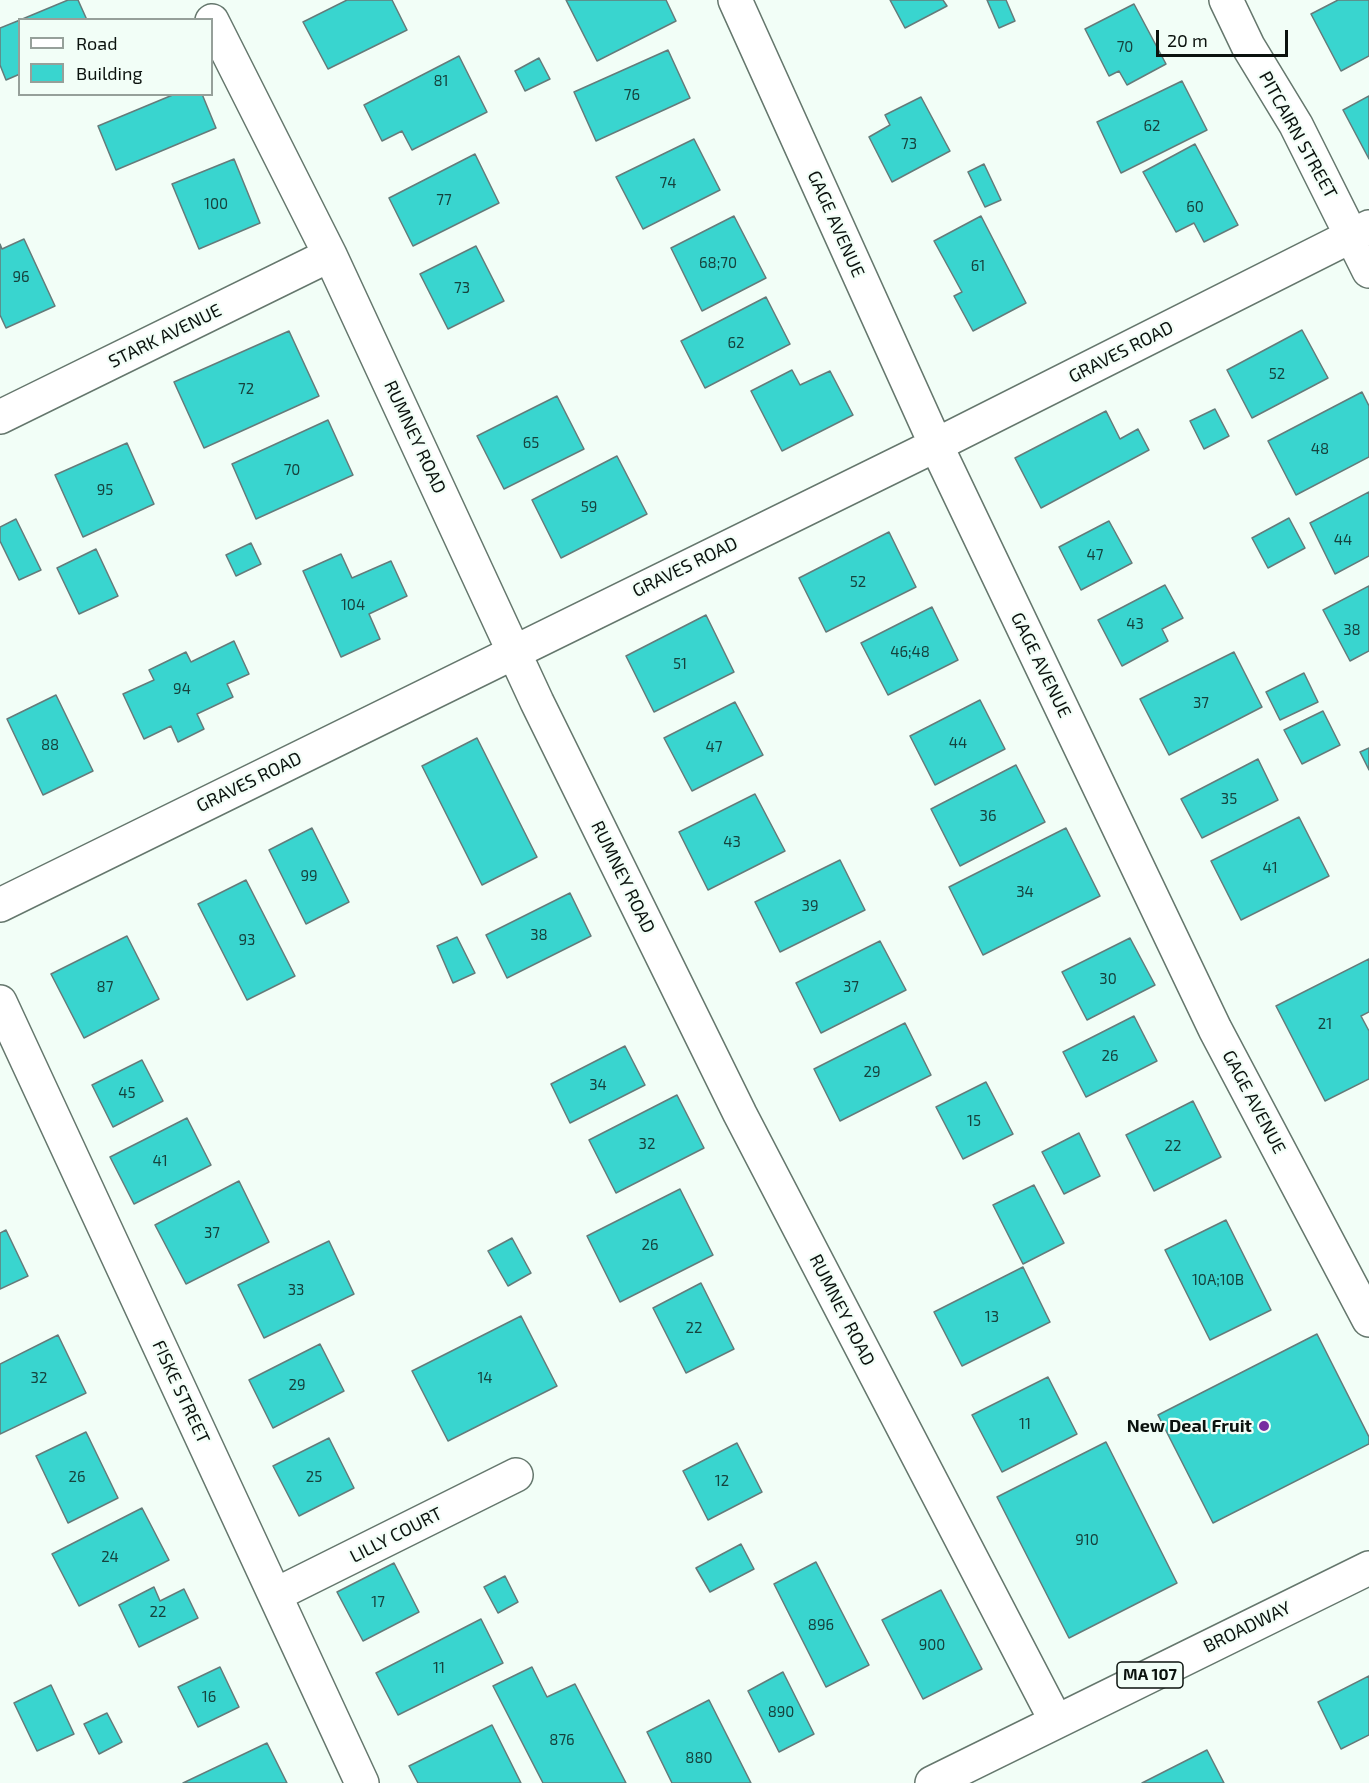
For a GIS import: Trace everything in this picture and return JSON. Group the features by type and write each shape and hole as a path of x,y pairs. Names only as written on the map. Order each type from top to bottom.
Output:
{"street":[{"name":"RUMNEY ROAD","path":"201,0 210,18"},
{"name":"GAGE AVENUE","path":"735,0 936,445 1215,1029 1369,1320"},
{"name":"PITCAIRN STREET","path":"1226,0 1248,46 1360,231 1369,271"},
{"name":"RUMNEY ROAD","path":"213,24 330,255 562,754 762,1158 1056,1721"},
{"name":"GRAVES ROAD","path":"0,905 936,445 1360,231"},
{"name":"STARK AVENUE","path":"0,417 330,255"},
{"name":"FISKE STREET","path":"0,1002 362,1783"},
{"name":"LILLY COURT","path":"275,1595 516,1475"},
{"name":"BROADWAY","path":"932,1783 1369,1568"}],"building":[{"path":"68,0 78,0 86,18 25,18"},
{"path":"347,0 392,0 407,30 328,69 303,22"},
{"path":"566,0 666,0 676,21 597,61"},
{"path":"890,0 943,0 947,6 905,28"},
{"path":"987,0 1006,0 1015,21 999,28"},
{"path":"1338,0 1369,0 1369,56 1341,71 1311,14"},
{"path":"1134,4 1166,64 1127,85 1119,71 1109,76 1085,29"},
{"path":"18,21 18,75 6,80 0,65 0,28"},
{"path":"668,50 690,98 596,141 574,92"},
{"path":"459,56 487,112 412,150 402,131 382,141 364,105"},
{"path":"539,58 550,79 525,91 515,71"},
{"path":"1182,81 1207,130 1121,173 1097,122"},
{"path":"170,96 203,96 216,128 116,170 98,126"},
{"path":"1369,96 1369,159 1343,110"},
{"path":"921,97 950,151 892,182 869,137 890,125 885,115"},
{"path":"694,139 720,190 643,229 616,177"},
{"path":"1195,144 1238,225 1204,242 1194,223 1176,232 1143,172"},
{"path":"475,154 499,203 413,246 389,198"},
{"path":"234,159 260,223 199,249 172,184"},
{"path":"984,164 1001,200 985,207 968,172"},
{"path":"734,216 766,278 702,311 671,248"},
{"path":"981,216 1026,303 973,331 954,296 962,292 934,241"},
{"path":"24,239 55,306 6,328 0,315 0,244 2,249"},
{"path":"476,246 504,301 448,329 420,274"},
{"path":"766,297 790,344 705,388 681,341"},
{"path":"1302,330 1328,378 1252,418 1227,370"},
{"path":"289,331 319,396 204,448 174,382"},
{"path":"792,370 800,385 830,371 853,415 782,451 751,391"},
{"path":"1362,392 1369,406 1369,457 1296,495 1268,441"},
{"path":"557,396 584,449 504,489 477,436"},
{"path":"1215,409 1229,436 1204,449 1190,421"},
{"path":"1106,411 1120,439 1138,429 1149,450 1041,508 1015,458"},
{"path":"328,420 353,475 256,519 232,464"},
{"path":"127,443 154,504 83,537 55,475"},
{"path":"617,456 647,514 561,558 532,500"},
{"path":"1369,492 1369,556 1335,574 1310,523"},
{"path":"1289,518 1305,548 1268,568 1252,538"},
{"path":"16,519 41,570 19,580 0,541 0,527"},
{"path":"1109,521 1132,563 1081,590 1059,547"},
{"path":"889,532 916,587 826,632 799,578"},
{"path":"251,543 261,564 236,576 226,555"},
{"path":"96,549 118,596 79,614 57,568"},
{"path":"341,554 352,578 391,561 407,596 369,614 380,639 341,657 303,571"},
{"path":"1165,585 1183,618 1162,629 1168,641 1122,666 1098,620"},
{"path":"1369,586 1369,651 1350,661 1323,610"},
{"path":"932,607 958,660 888,695 861,643"},
{"path":"706,615 734,672 654,712 626,656"},
{"path":"234,641 249,674 227,684 233,697 197,714 204,729 178,742 171,726 144,739 123,694 154,680 149,670 186,652 191,662"},
{"path":"1234,652 1262,707 1169,755 1140,699"},
{"path":"1304,673 1318,702 1280,720 1266,692"},
{"path":"56,695 93,771 43,795 7,719"},
{"path":"980,700 1005,749 935,785 910,736"},
{"path":"735,702 763,755 692,791 664,738"},
{"path":"1323,711 1340,745 1302,764 1284,730"},
{"path":"477,738 537,857 482,885 422,766"},
{"path":"1369,748 1369,770 1360,752"},
{"path":"1258,759 1278,800 1202,838 1181,799"},
{"path":"1016,765 1045,822 960,866 931,809"},
{"path":"755,794 785,851 708,890 679,832"},
{"path":"1299,817 1329,876 1241,920 1211,861"},
{"path":"312,828 349,902 306,924 269,850"},
{"path":"1066,828 1100,896 983,955 949,887"},
{"path":"840,860 865,910 780,952 755,902"},
{"path":"246,880 295,976 247,1000 198,904"},
{"path":"570,893 591,936 507,978 486,935"},
{"path":"127,936 159,999 84,1038 51,974"},
{"path":"457,937 475,973 453,983 437,946"},
{"path":"1130,938 1155,985 1087,1020 1062,972"},
{"path":"880,941 906,990 821,1033 796,983"},
{"path":"1369,959 1369,1012 1361,1016 1369,1031 1369,1079 1325,1101 1276,1006"},
{"path":"1134,1016 1157,1061 1086,1097 1063,1052"},
{"path":"905,1023 931,1075 840,1121 814,1069"},
{"path":"625,1046 645,1085 570,1123 551,1084"},
{"path":"142,1060 163,1101 113,1127 92,1085"},
{"path":"986,1082 1013,1134 963,1159 936,1107"},
{"path":"677,1095 704,1148 616,1193 589,1140"},
{"path":"1193,1101 1221,1157 1154,1191 1126,1135"},
{"path":"187,1118 211,1165 134,1204 110,1157"},
{"path":"1079,1133 1100,1176 1064,1194 1042,1152"},
{"path":"239,1181 269,1242 186,1284 155,1225"},
{"path":"1034,1185 1064,1243 1023,1264 993,1205"},
{"path":"680,1189 713,1255 620,1302 587,1236"},
{"path":"1226,1220 1271,1310 1210,1340 1165,1250"},
{"path":"6,1230 28,1276 0,1289 0,1233"},
{"path":"512,1238 531,1273 508,1286 488,1251"},
{"path":"329,1241 354,1294 264,1338 238,1285"},
{"path":"1023,1267 1050,1322 962,1366 934,1312"},
{"path":"701,1283 734,1349 686,1373 653,1308"},
{"path":"521,1316 557,1386 448,1441 412,1371"},
{"name":"New Deal Fruit","path":"1317,1334 1369,1437 1369,1444 1213,1523 1158,1415"},
{"path":"58,1335 86,1393 0,1434 0,1364"},
{"path":"320,1344 344,1391 273,1428 249,1380"},
{"path":"1048,1377 1077,1434 1002,1472 972,1415"},
{"path":"86,1432 118,1498 68,1523 36,1456"},
{"path":"329,1438 354,1488 299,1516 273,1466"},
{"path":"1106,1442 1177,1583 1069,1638 997,1497"},
{"path":"737,1443 762,1492 708,1520 683,1471"},
{"path":"142,1508 169,1560 79,1606 52,1554"},
{"path":"741,1544 754,1569 710,1592 696,1568"},
{"path":"816,1562 869,1665 826,1687 774,1584"},
{"path":"394,1563 419,1612 363,1641 337,1592"},
{"path":"505,1576 518,1602 498,1613 484,1587"},
{"path":"154,1587 160,1601 184,1589 198,1618 139,1647 119,1605"},
{"path":"941,1590 982,1669 923,1699 882,1620"},
{"path":"481,1619 503,1663 398,1715 376,1673"},
{"path":"220,1667 239,1707 198,1727 178,1687"},
{"path":"532,1667 547,1697 575,1684 626,1783 543,1783 493,1686"},
{"path":"783,1672 814,1734 779,1752 748,1691"},
{"path":"1369,1676 1369,1735 1341,1749 1318,1702"},
{"path":"51,1685 74,1734 37,1751 14,1703"},
{"path":"709,1700 751,1783 672,1783 647,1732"},
{"path":"107,1713 122,1742 99,1754 84,1724"},
{"path":"492,1725 521,1783 418,1783 409,1766"},
{"path":"267,1743 287,1783 183,1783"},
{"path":"1207,1750 1224,1783 1142,1783"}],"place":[{"name":"New Deal Fruit","path":"1264,1426"}]}
